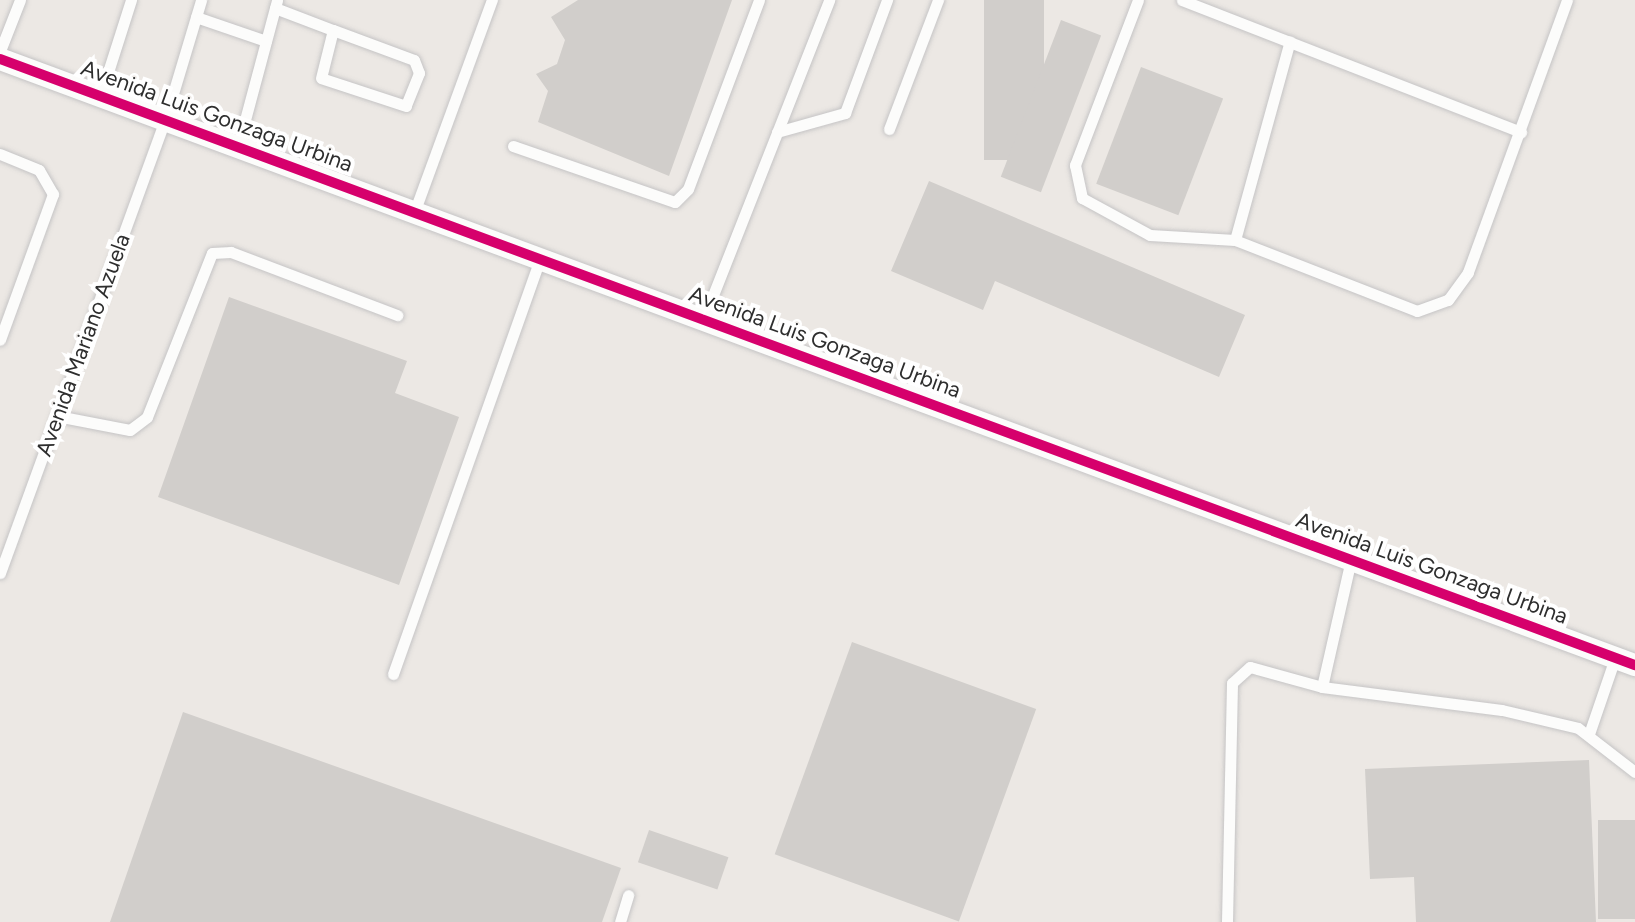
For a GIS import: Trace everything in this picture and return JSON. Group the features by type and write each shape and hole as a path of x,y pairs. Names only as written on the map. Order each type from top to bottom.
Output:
{"street":[{"name":"Avenida Luis Gonzaga Urbina","path":"0,59 166,117 1625,662"}],"lane":[{"path":"0,51 20,0"},
{"path":"101,94 131,0"},
{"name":"Avenida Mariano Azuela","path":"0,573 4,551 57,416 166,117 201,0"},
{"path":"415,210 492,0"},
{"path":"513,146 675,202 688,189 759,0"},
{"path":"704,318 829,0"},
{"path":"777,132 845,113 887,0"},
{"path":"889,129 938,0"},
{"path":"1138,0 1075,165 1076,183 1094,209 1150,235 1235,240 1417,311 1435,308 1468,272 1567,0"},
{"path":"1182,0 1521,132"},
{"path":"238,146 276,4 333,30 414,60 419,73 406,106 321,78 333,30"},
{"path":"196,17 266,41"},
{"path":"1235,240 1290,41"},
{"path":"0,154 39,170 53,194 0,340"},
{"path":"57,416 130,430 147,417 212,253 231,252 397,315"},
{"path":"393,674 540,258"},
{"path":"1322,687 1351,559"},
{"path":"1589,734 1625,662"},
{"path":"1227,922 1236,674 1250,667 1322,687 1502,710 1589,734 1635,772"},
{"path":"620,922 628,895"}],"building":[{"path":"578,0 732,0 669,176 538,122 548,91 536,74 557,64 565,40 551,17"},
{"path":"984,0 1044,0 1044,160 984,160"},
{"path":"1061,20 1101,35 1041,192 1001,177"},
{"path":"1141,67 1223,99 1178,215 1096,184"},
{"path":"929,181 1245,315 1219,377 995,281 983,310 891,271"},
{"path":"229,297 407,361 395,393 459,417 399,585 158,497"},
{"path":"852,642 1036,709 959,921 775,854"},
{"path":"183,712 621,868 602,922 110,922"},
{"path":"1589,760 1596,922 1416,922 1414,877 1370,879 1365,769"},
{"path":"1598,820 1635,820 1635,919 1598,919"},
{"path":"649,830 728,857 717,889 638,862"}],"cycle path":[{"path":"0,59 1635,665"}]}
